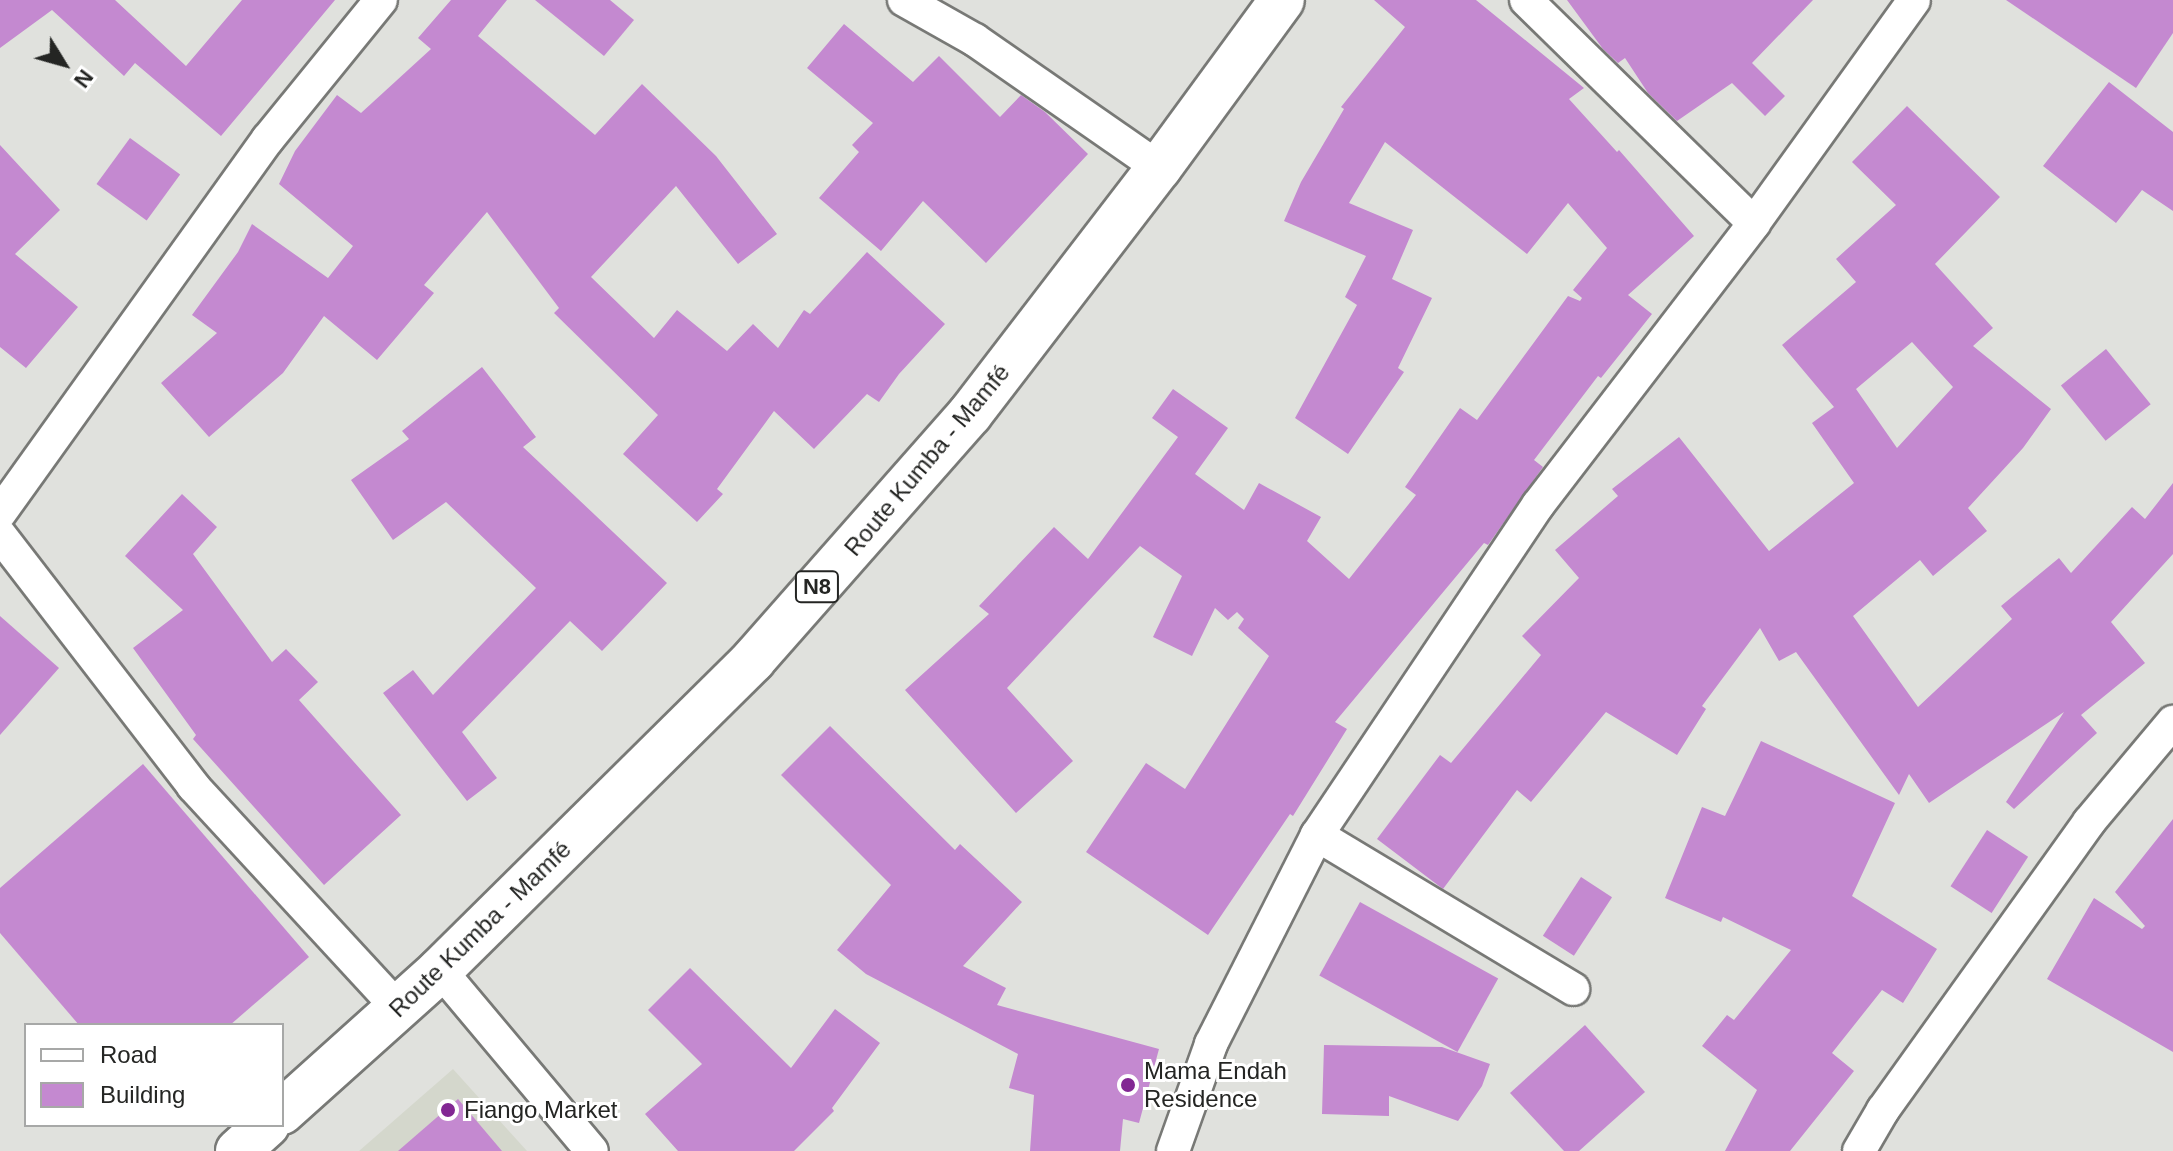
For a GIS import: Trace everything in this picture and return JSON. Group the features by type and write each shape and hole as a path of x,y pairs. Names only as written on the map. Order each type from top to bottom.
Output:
{"highway":[{"name":"Route Kumba - Mamfé","path":"284,1110 440,970 753,660 970,414 1159,168 1282,0"},
{"path":"238,1151 265,1127"}],"street":[{"path":"0,513 268,139 381,0"},
{"path":"904,0 975,40 1159,168"},
{"path":"1526,0 1754,223"},
{"path":"1173,1151 1211,1044 1317,835 1538,505 1754,223 1914,0"},
{"path":"0,535 193,786 398,1008"},
{"path":"1859,1151 1883,1110 2089,822 2173,722"},
{"path":"1317,835 1573,989"},
{"path":"440,970 592,1151"}],"shaded area":[{"name":"Fiango Market","path":"453,1069 527,1151 359,1151"}],"building":[{"path":"0,0 115,0 186,66 242,0 335,0 221,136 135,63 124,76 52,10 0,48"},
{"path":"451,0 507,0 478,36 595,135 642,84 716,156 777,234 738,264 676,186 591,277 654,338 677,310 727,351 753,324 778,348 804,310 810,314 867,252 945,324 899,374 879,402 867,394 814,449 774,411 717,489 723,494 697,522 623,454 658,415 554,313 559,308 487,212 424,285 434,293 377,360 324,316 283,373 209,437 161,383 217,333 192,315 238,252 252,224 328,278 353,246 279,184 295,151 337,95 361,113 431,49 418,38"},
{"path":"535,0 610,0 634,20 604,56"},
{"path":"1374,0 1476,0 1584,88 1569,99 1617,152 1619,150 1694,236 1628,295 1652,314 1601,378 1598,376 1534,460 1543,467 1488,545 1484,543 1335,722 1347,729 1293,816 1290,814 1208,935 1086,852 1146,763 1185,789 1269,656 1238,628 1244,619 1237,612 1228,620 1215,608 1192,656 1153,637 1182,576 1140,546 1007,688 1073,761 1016,813 905,690 989,614 979,606 1054,527 1088,559 1178,437 1152,418 1173,389 1228,428 1195,474 1244,510 1259,483 1321,517 1307,541 1349,579 1416,495 1405,487 1460,408 1477,420 1568,296 1580,301 1582,298 1573,290 1607,248 1568,203 1527,254 1385,142 1349,203 1413,230 1392,279 1432,298 1398,368 1404,372 1348,454 1295,418 1357,305 1345,297 1366,256 1284,221 1301,182 1344,109 1341,107 1405,27"},
{"path":"1567,0 1813,0 1752,63 1785,96 1765,116 1732,83 1677,121 1648,93 1625,58 1618,63 1603,49"},
{"path":"2006,0 2173,0 2173,33 2136,88"},
{"path":"844,24 913,82 939,56 1000,117 1021,95 1045,112 1088,154 986,263 923,201 881,251 819,198 859,152 852,145 873,123 807,68"},
{"path":"2109,82 2173,132 2173,211 2142,190 2116,223 2043,166"},
{"path":"1907,106 2000,197 1935,264 1993,328 1973,346 2051,409 2023,448 1968,508 1987,531 1933,576 1920,560 1853,616 1918,707 2012,619 2001,606 2059,558 2071,573 2132,507 2145,519 2173,483 2173,554 2111,622 2145,663 2081,715 2097,733 2014,809 2006,802 2064,712 1929,803 1909,774 1899,795 1796,652 1779,661 1760,628 1702,706 1706,709 1677,755 1606,712 1531,802 1517,790 1443,889 1377,839 1440,755 1451,763 1541,655 1522,636 1579,578 1555,550 1618,496 1612,489 1679,437 1769,551 1854,483 1812,423 1834,407 1782,345 1856,282 1836,259 1896,205 1852,162","holes":["1912,342 1953,387 1897,448 1856,389"]},
{"path":"130,138 180,174 147,221 96,184"},
{"path":"0,145 60,210 15,254 78,307 26,368 0,347"},
{"path":"2106,349 2151,404 2106,441 2061,386"},
{"path":"482,367 536,437 523,447 667,583 602,651 570,621 462,732 497,778 467,801 383,693 413,670 433,695 536,588 446,502 393,540 351,480 409,439 402,431"},
{"path":"182,494 217,527 193,554 272,662 286,649 318,682 299,700 401,815 324,885 193,739 196,735 133,648 183,610 125,556"},
{"path":"0,616 59,668 0,735"},
{"path":"830,726 955,850 960,844 1022,902 963,966 1006,988 997,1005 1159,1049 1139,1123 1123,1119 1120,1151 1030,1151 1034,1095 1009,1088 1018,1054 866,974 837,950 891,885 781,775"},
{"path":"1761,741 1895,803 1852,896 1937,949 1903,1003 1882,990 1832,1053 1854,1071 1790,1151 1725,1151 1757,1090 1702,1046 1727,1015 1734,1020 1791,950 1723,917 1721,922 1665,898 1702,807 1725,816"},
{"path":"143,764 309,957 232,1023 77,1023 0,933 0,888"},
{"path":"2173,819 2173,1052 2047,979 2094,898 2142,929 2145,926 2115,892"},
{"path":"1987,830 2028,857 1992,913 1951,886"},
{"path":"1581,877 1612,897 1574,956 1543,936"},
{"path":"1360,902 1498,979 1457,1052 1319,975"},
{"path":"690,968 791,1068 835,1009 880,1043 832,1108 834,1111 794,1151 678,1151 645,1114 702,1064 648,1010"},
{"path":"1585,1025 1645,1092 1579,1151 1564,1151 1510,1093"},
{"path":"1324,1045 1442,1047 1490,1064 1482,1086 1458,1121 1389,1096 1389,1116 1322,1114"},
{"path":"458,1099 502,1151 398,1151"}],"place":[{"name":"Mama Endah Residence","path":"1128,1085"},
{"name":"Fiango Market","path":"448,1110"}]}
